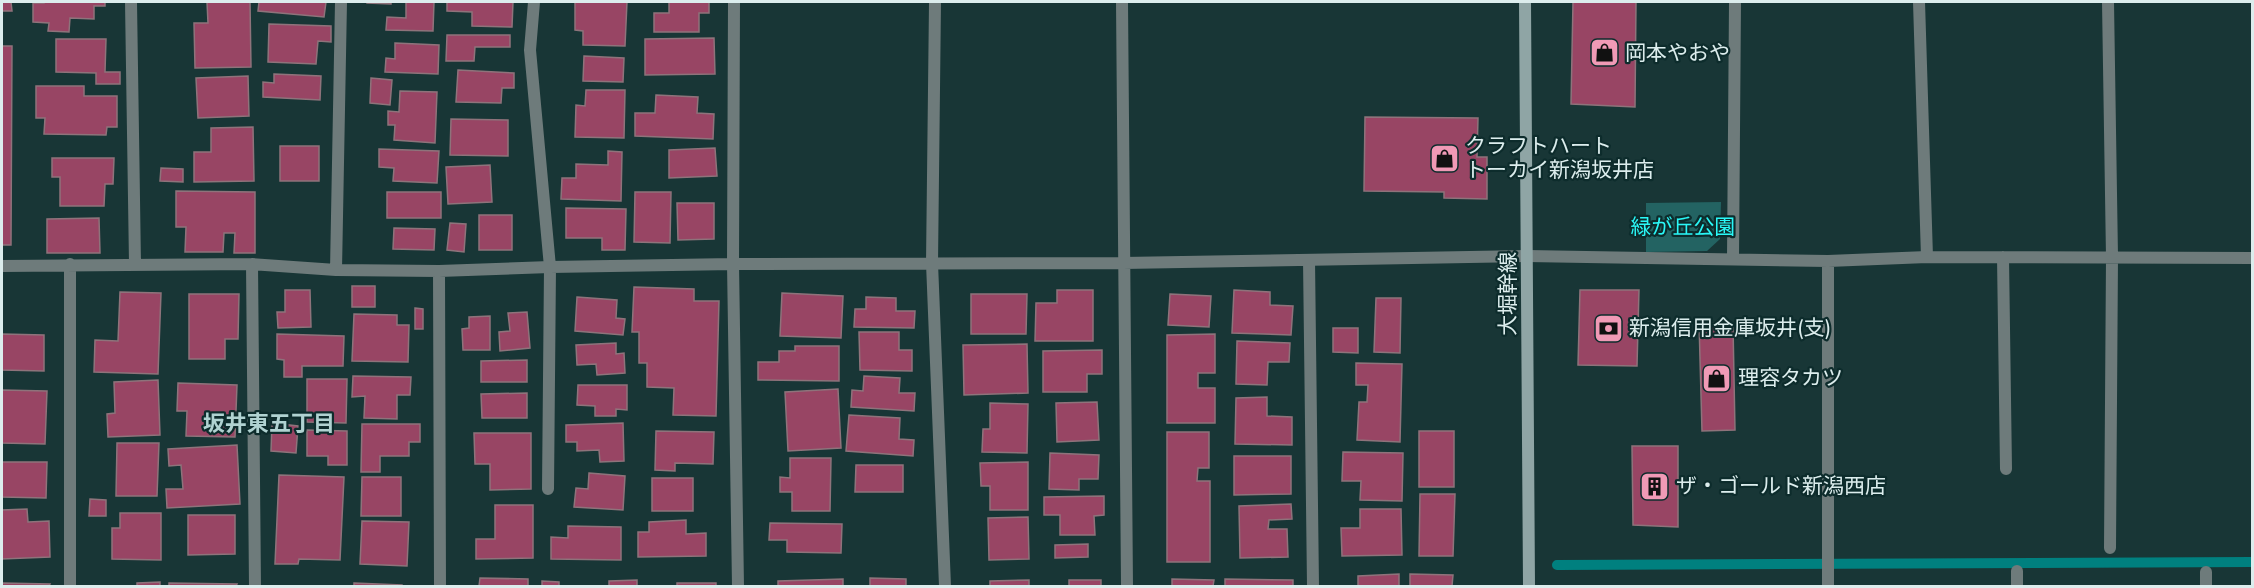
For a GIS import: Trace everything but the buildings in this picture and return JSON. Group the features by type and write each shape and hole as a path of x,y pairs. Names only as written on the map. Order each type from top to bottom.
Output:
{"street":[{"path":"131,2 135,264"},
{"path":"336,270 341,2"},
{"path":"534,2 530,50 550,267 548,489"},
{"path":"734,2 733,264 738,586"},
{"path":"934,2 932,263 945,586"},
{"path":"1122,2 1127,586"},
{"name":"大堀幹線","path":"1526,2 1529,586"},
{"path":"1733,259 1735,2"},
{"path":"1919,2 1927,257"},
{"path":"2108,2 2112,257 2110,548"},
{"path":"2,266 252,264 336,270 438,271 733,264 1123,263 1527,256 1828,261 1927,257 2253,258"},
{"path":"2003,257 2006,470"},
{"path":"1309,260 1313,586"},
{"path":"1828,261 1828,586"},
{"path":"70,264 70,586"},
{"path":"252,264 255,586"},
{"path":"438,271 441,586"},
{"path":"2017,571 2017,586"},
{"path":"2206,572 2206,586"}],"green space":[{"name":"緑が丘公園","path":"1721,202 1720,239 1707,251 1646,252 1646,203"}],"waterway":[{"path":"1557,565 2252,562"}],"place":[{"name":"岡本やおや","path":"1604,53"},
{"name":"クラフトハート トーカイ新潟坂井店","path":"1444,158"},
{"name":"新潟信用金庫坂井(支)","path":"1608,328"},
{"name":"理容タカツ","path":"1717,378"},
{"name":"ザ・ゴールド新潟西店","path":"1655,486"}],"district":[{"name":"坂井東五丁目","path":"269,424"}]}
